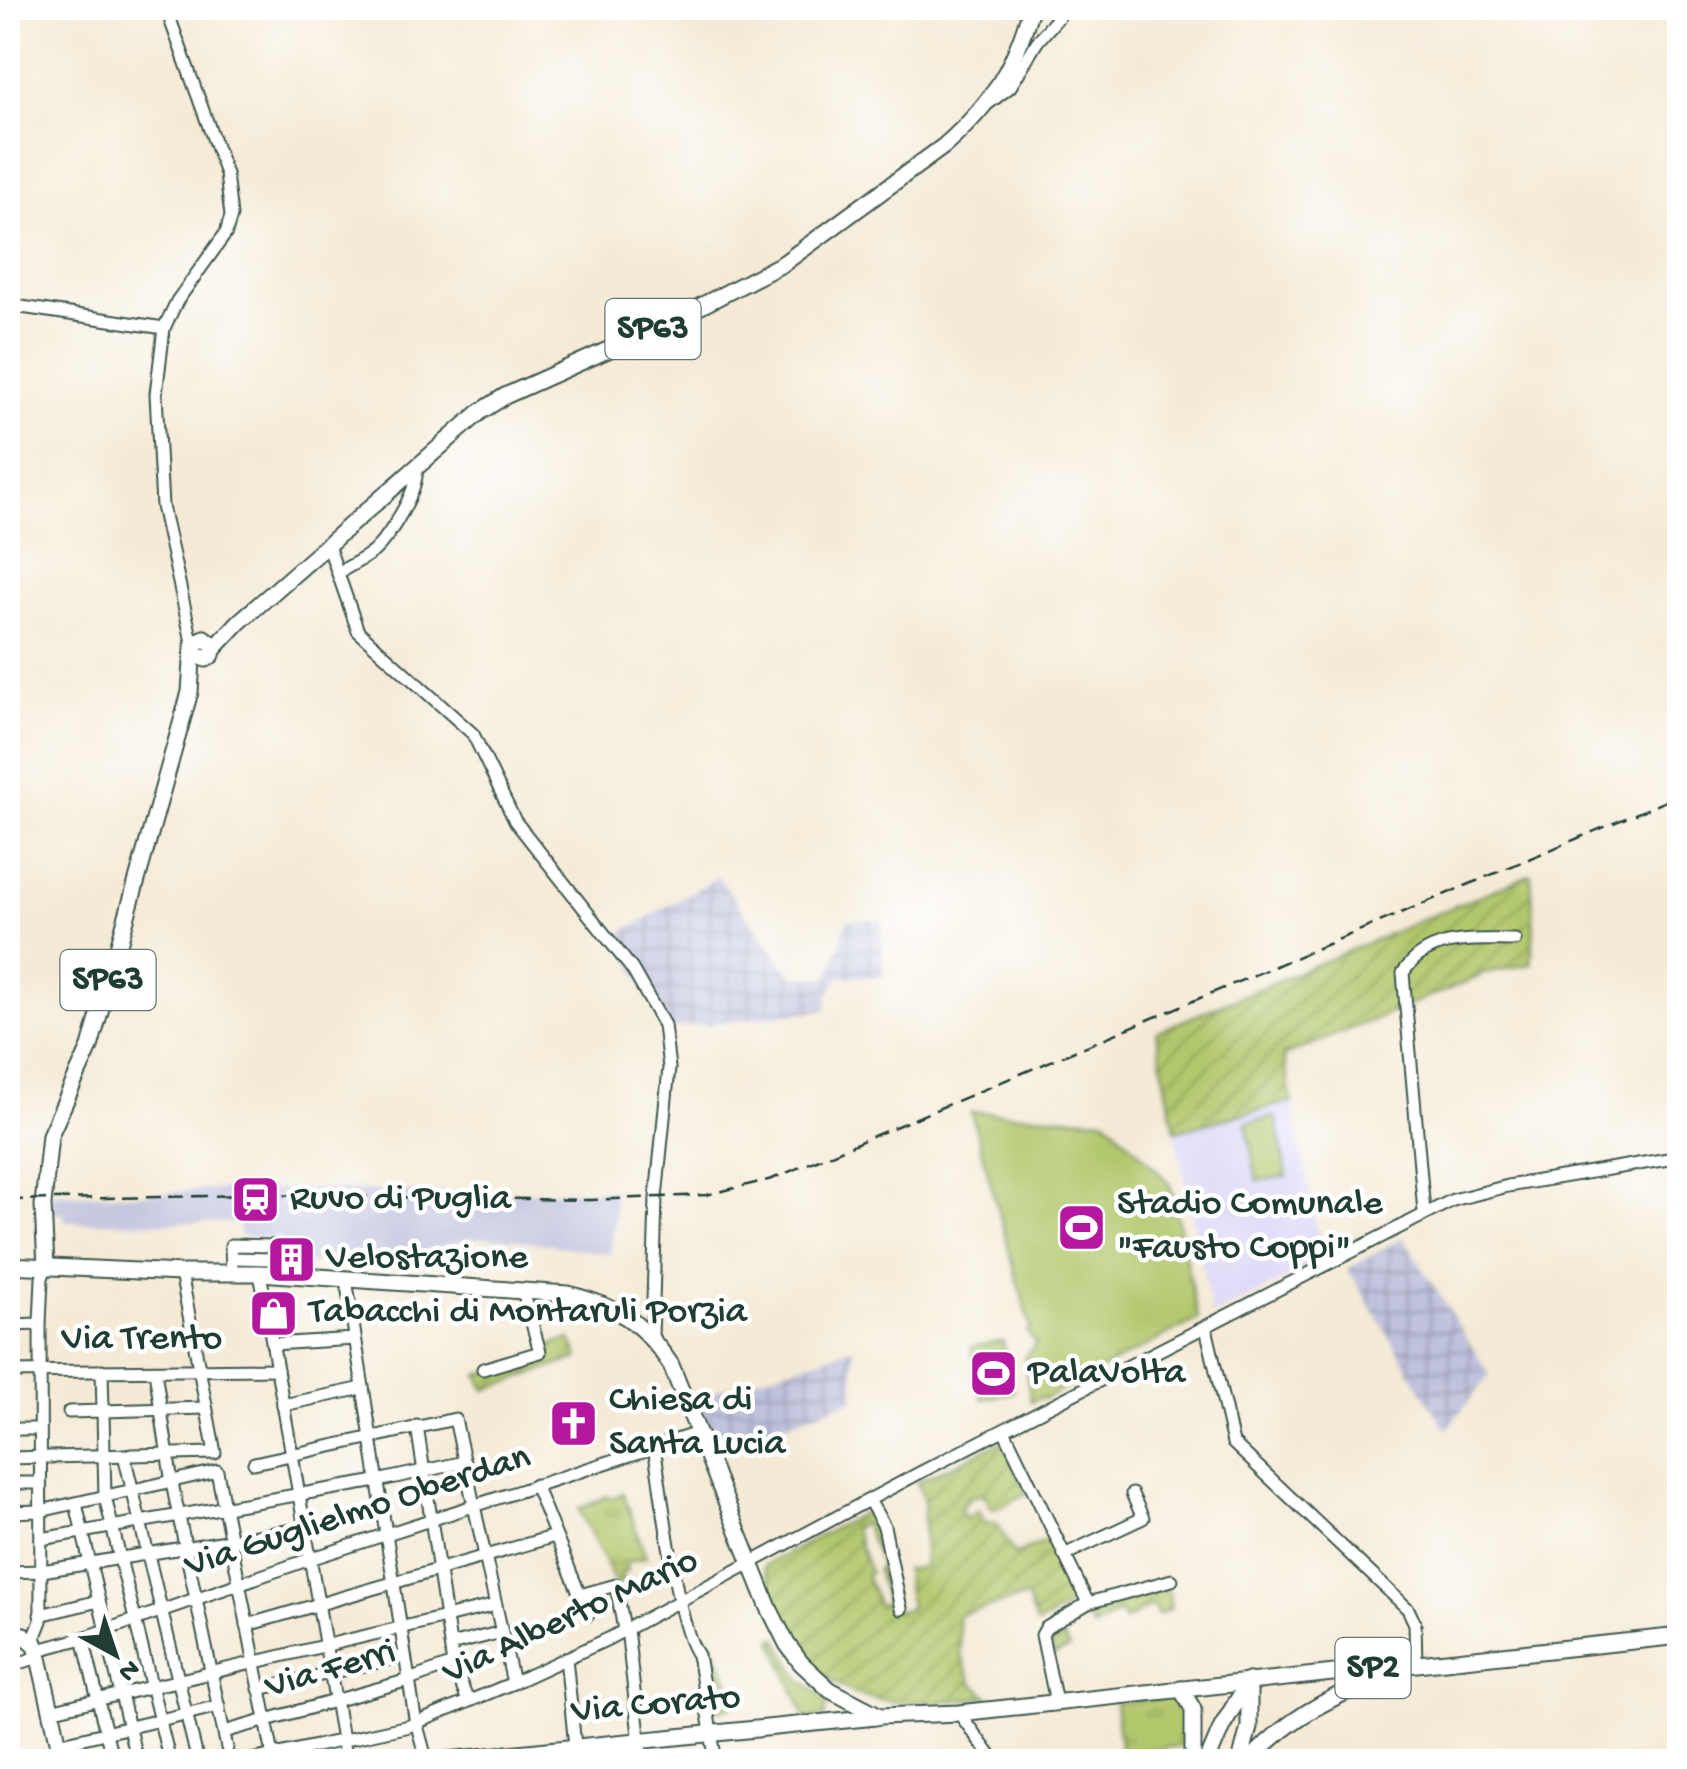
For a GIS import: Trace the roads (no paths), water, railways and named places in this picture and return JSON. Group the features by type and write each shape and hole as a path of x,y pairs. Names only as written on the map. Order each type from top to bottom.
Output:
{"main road":[{"name":"SP63","path":"46,1268 44,1205 50,1134 90,1047 204,647 239,622 480,412 505,396 668,323 803,251 944,146 985,105 1031,36 1031,8"},
{"path":"8,1265 181,1273 232,1265 346,1279 568,1294 601,1302 627,1316 652,1337 671,1365 750,1564 787,1644 830,1690 880,1716"},
{"path":"8,1634 24,1635 35,1652 63,1762"},
{"name":"SP2","path":"1249,1681 1680,1636"},
{"path":"1250,1762 1275,1736 1324,1702 1370,1681 1437,1662"},
{"path":"1207,1762 1222,1726 1249,1681"},
{"path":"1240,1762 1250,1728 1249,1681"},
{"name":"Via Corato","path":"428,1762 530,1756 641,1740 880,1716 959,1713 1249,1681"},
{"path":"1181,1689 1193,1708 1193,1762"},
{"path":"824,1722 833,1712 830,1690"}],"street":[{"path":"166,8 226,174 230,216 216,250 177,301 164,328 156,408 162,506 190,618 204,647"},
{"path":"1031,36 1066,8"},
{"path":"8,304 164,328"},
{"path":"340,572 374,550 394,528 416,482 416,468"},
{"path":"328,545 358,631 473,734 515,822 632,969 664,1025 669,1068 656,1198 652,1337"},
{"path":"1424,1212 1403,973 1420,955 1451,941 1515,940"},
{"name":"Via Alberto Mario","path":"242,1762 416,1723 513,1683 626,1629 1331,1264 1424,1212 1508,1186 1680,1157"},
{"path":"232,1265 232,1245 274,1246 269,1268 272,1344 346,1762"},
{"path":"35,1652 42,1571 40,1324 46,1268"},
{"path":"8,1458 215,1453 181,1273"},
{"path":"346,1279 416,1723 428,1762"},
{"path":"483,1369 540,1352 523,1291"},
{"path":"8,1325 40,1324"},
{"path":"1206,1328 1233,1443 1408,1609 1415,1624 1416,1664"},
{"path":"272,1344 355,1339"},
{"name":"Via Trento","path":"8,1372 277,1369"},
{"path":"102,1370 105,1496 170,1762"},
{"path":"154,1371 172,1483 228,1748"},
{"path":"283,1405 363,1388"},
{"path":"69,1412 206,1408"},
{"path":"254,1463 455,1419 513,1683"},
{"path":"417,1426 453,1664 468,1701"},
{"path":"8,1429 40,1429"},
{"path":"1004,1430 1088,1603"},
{"name":"Via Guglielmo Oberdan","path":"8,1667 35,1652 698,1433"},
{"path":"654,1447 680,1601 690,1644 698,1655 716,1762"},
{"path":"124,1455 198,1762"},
{"path":"41,1539 465,1462"},
{"path":"8,1512 40,1511 217,1472 273,1754"},
{"path":"8,1483 40,1483"},
{"path":"535,1485 588,1615"},
{"path":"1064,1555 1143,1518 1132,1494"},
{"path":"869,1500 884,1526 901,1609"},
{"path":"76,1504 138,1762"},
{"path":"8,1572 42,1571 305,1528"},
{"path":"247,1625 555,1536"},
{"path":"1056,1702 1042,1634 1046,1628 1088,1603 1172,1580"},
{"path":"580,1595 616,1584 626,1629 642,1762"},
{"path":"40,1615 99,1601"},
{"path":"50,1711 496,1605"},
{"path":"450,1645 502,1632"},
{"path":"84,1638 113,1762"},
{"path":"260,1689 405,1656"},
{"path":"566,1658 579,1751"},
{"name":"Via Ferri","path":"224,1732 453,1664"},
{"path":"58,1744 218,1706"},
{"path":"959,1713 996,1762"}],"railway":[{"path":"8,1200 256,1195 591,1200 706,1195 772,1179 1680,795"}],"place":[{"name":"Ruvo di Puglia","path":"255,1200"},
{"name":"Stadio Comunale \"Fausto Coppi\"","path":"1082,1227"},
{"name":"Velostazione","path":"291,1259"},
{"name":"Tabacchi di Montaruli Porzia","path":"274,1313"},
{"name":"PalaVolta","path":"993,1374"},
{"name":"Chiesa di Santa Lucia","path":"574,1423"}]}
